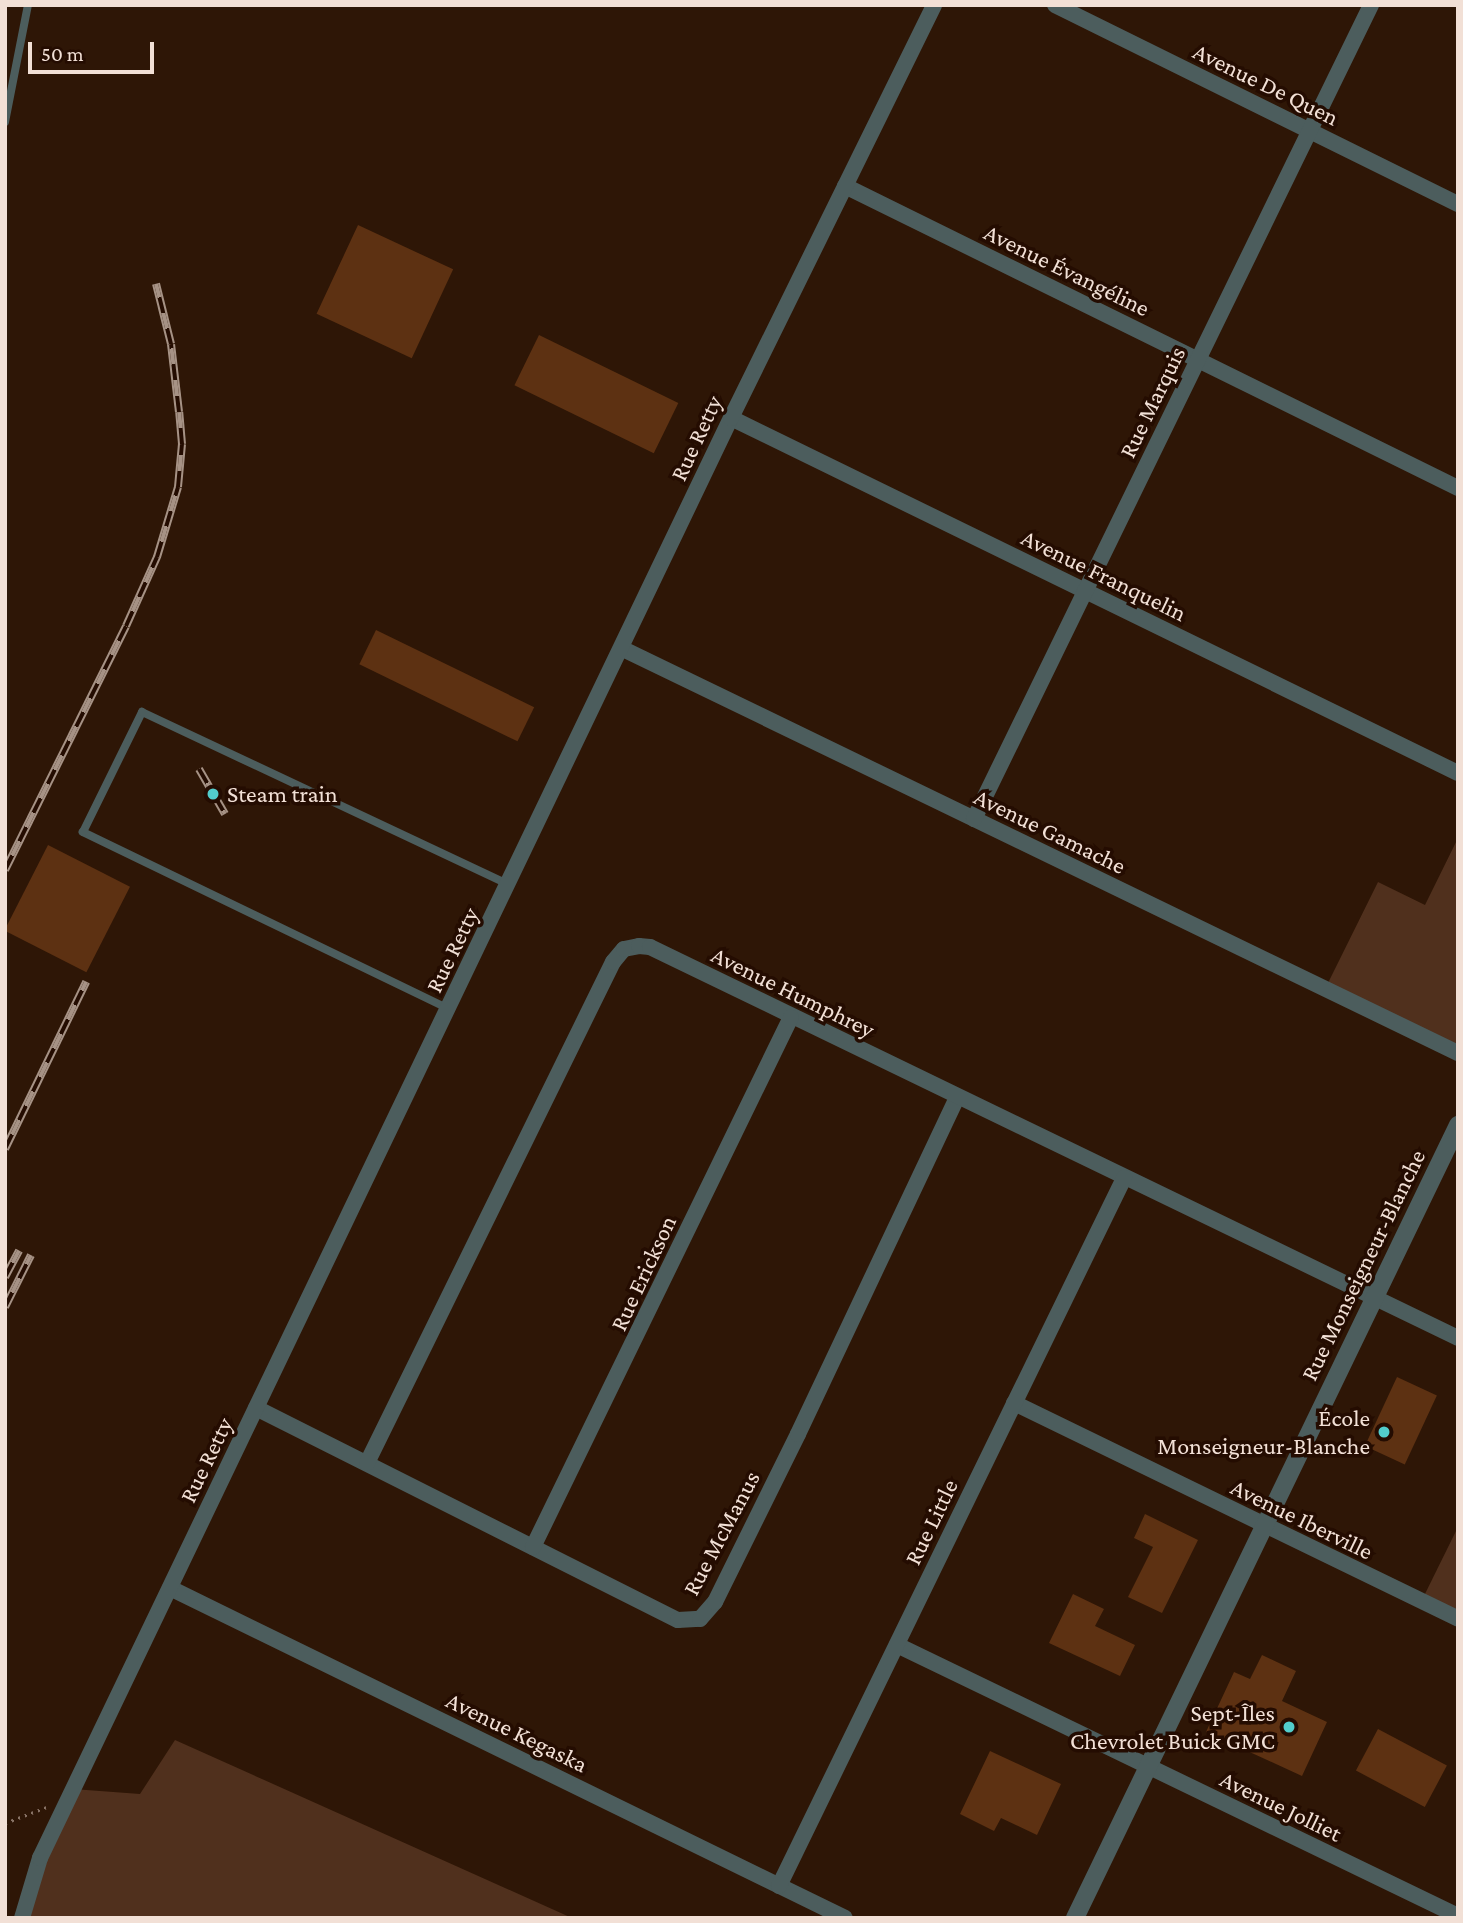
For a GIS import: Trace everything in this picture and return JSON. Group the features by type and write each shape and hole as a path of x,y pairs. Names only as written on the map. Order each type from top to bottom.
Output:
{"street":[{"name":"Rue Retty","path":"22,1918 28,1888 67,1802 623,649 731,418 934,5"},
{"name":"Avenue De Quen","path":"1055,5 1458,204"},
{"name":"Rue Marquis","path":"974,819 1371,5"},
{"name":"Avenue Évangéline","path":"845,187 1458,488"},
{"name":"Avenue Franquelin","path":"731,418 1458,773"},
{"name":"Avenue Gamache","path":"623,649 1458,1053"},
{"name":"Avenue Humphrey","path":"367,1463 613,962 624,949 650,947 1458,1338"},
{"name":"Rue Erickson","path":"533,1547 791,1017"},
{"name":"Rue McManus","path":"256,1408 678,1619 700,1619 715,1602 798,1434 957,1097"},
{"name":"Rue Monseigneur-Blanche","path":"1075,1918 1458,1125"},
{"name":"Rue Little","path":"779,1886 1124,1178"},
{"name":"Avenue Iberville","path":"1014,1403 1458,1619"},
{"name":"Avenue Kegaska","path":"170,1588 845,1918"},
{"name":"Avenue Jolliet","path":"897,1645 1458,1916"}],"lane":[{"path":"5,122 28,5"},
{"path":"449,1009 83,832 142,712 509,885"}],"path":[{"path":"5,1823 23,1813 67,1802"}],"shaded area":[{"path":"1458,838 1458,1049 1327,985 1378,882 1425,905"},
{"path":"1458,1527 1458,1619 1421,1602"},
{"path":"175,1740 572,1918 22,1918 73,1789 140,1794"}],"building":[{"path":"358,225 453,269 412,358 317,314"},
{"path":"539,335 678,403 654,453 514,385"},
{"path":"376,630 534,707 518,741 359,664"},
{"path":"48,845 130,887 86,972 5,931"},
{"path":"1397,1377 1437,1396 1405,1464 1365,1446"},
{"path":"1145,1514 1198,1540 1162,1613 1128,1597 1153,1547 1134,1538"},
{"path":"1073,1594 1104,1609 1095,1626 1135,1645 1120,1676 1049,1643"},
{"path":"1262,1655 1296,1671 1282,1701 1327,1722 1302,1776 1206,1732 1234,1672 1250,1679"},
{"path":"1378,1729 1447,1766 1425,1807 1356,1770"},
{"path":"990,1751 1061,1784 1037,1835 1001,1818 994,1831 960,1814"}],"railway":[{"path":"5,870 126,626 157,557 178,487 182,444 179,412 171,344 156,284"},
{"path":"199,769 225,814"},
{"path":"5,1149 86,982"},
{"path":"5,1277 19,1251"},
{"path":"5,1307 31,1255"}],"place":[{"name":"Steam train","path":"213,794"},
{"name":"École Monseigneur-Blanche","path":"1384,1432"},
{"name":"Sept-Îles Chevrolet Buick GMC","path":"1289,1727"}]}
